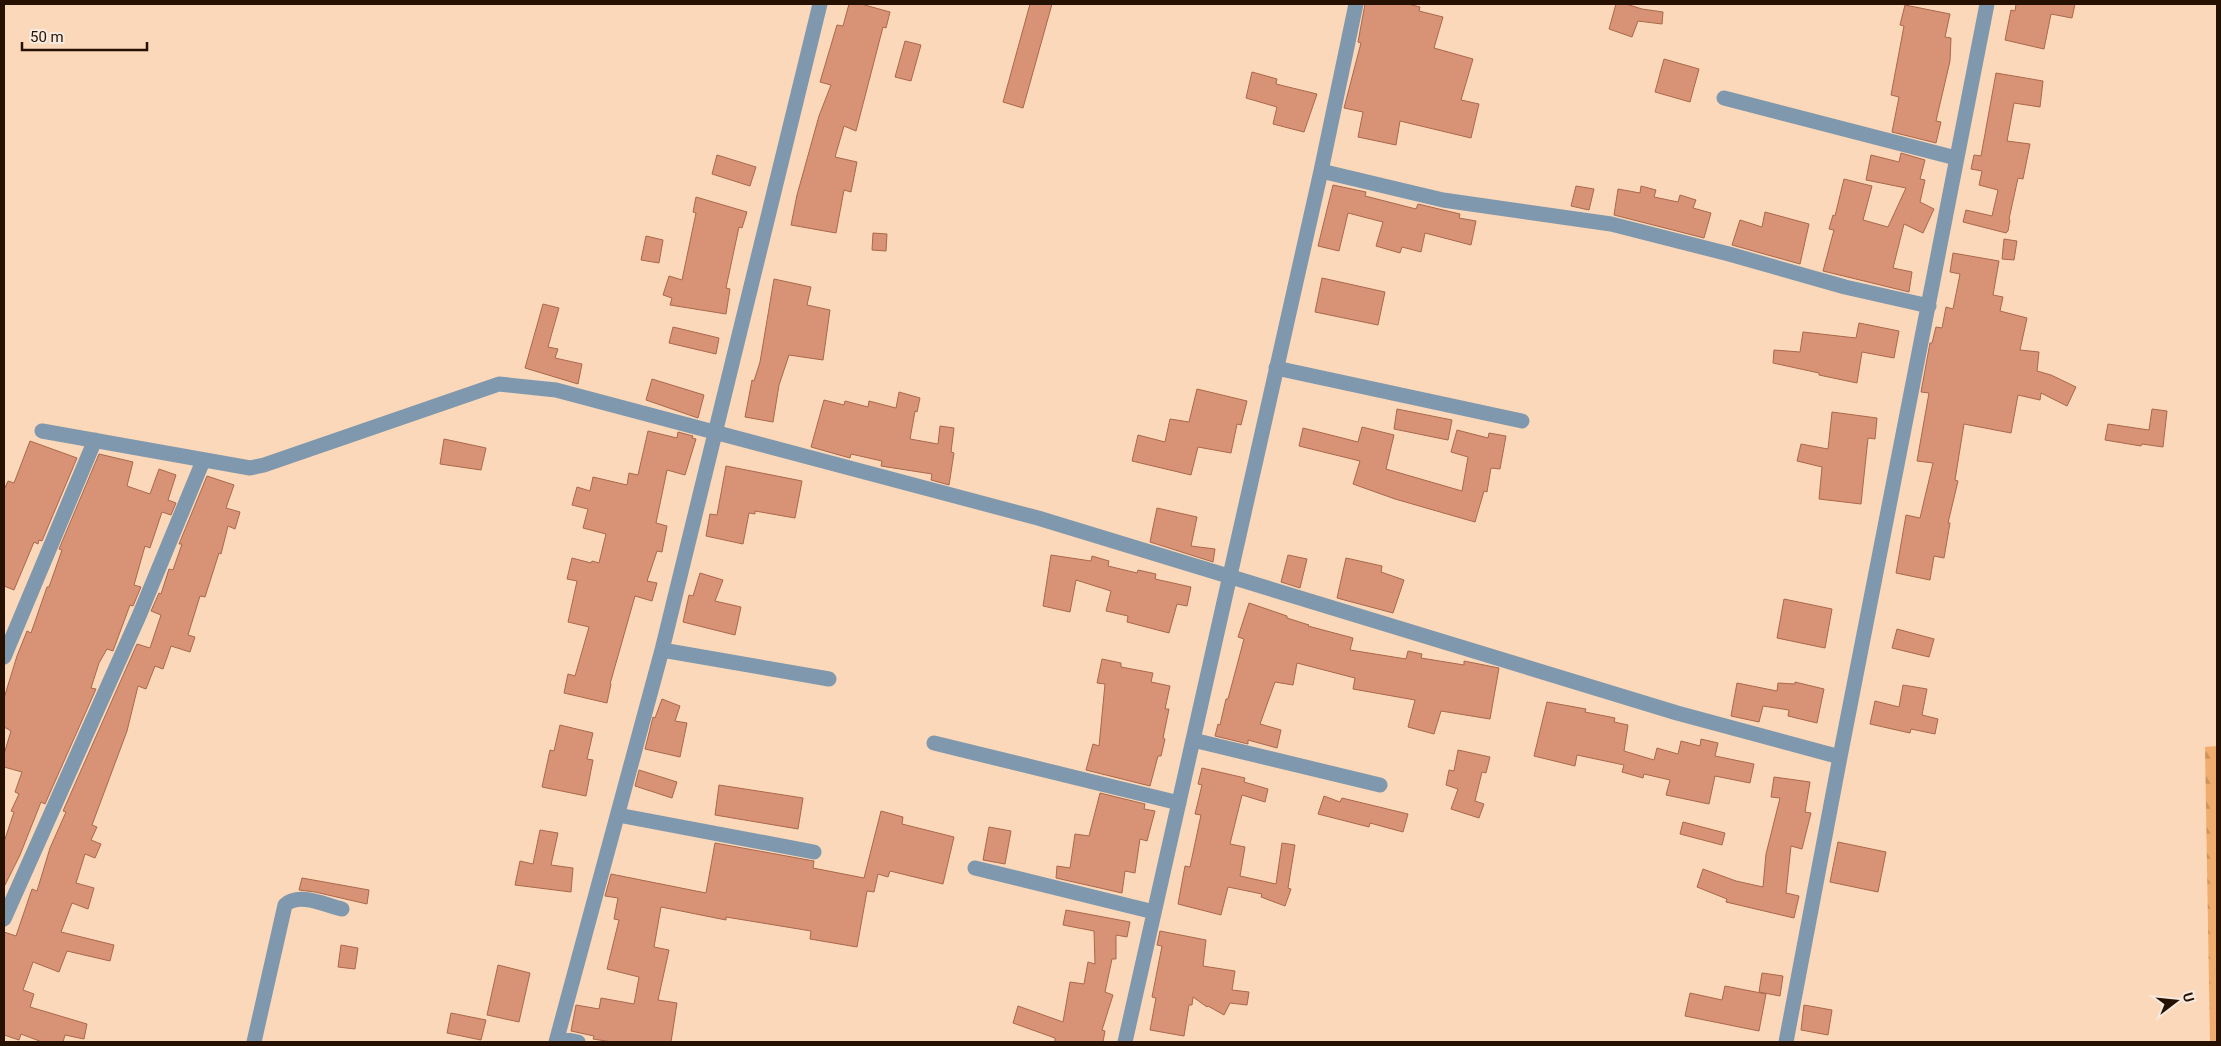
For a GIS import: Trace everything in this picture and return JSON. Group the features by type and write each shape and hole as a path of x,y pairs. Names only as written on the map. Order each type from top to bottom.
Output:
{"street":[{"path":"578,1042 557,1040 662,650 820,4"},
{"path":"1125,1042 1321,171 1356,4"},
{"path":"1786,1042 1987,4"},
{"path":"1724,98 1956,158"},
{"path":"1321,171 1443,200 1611,224 1729,254 1845,287 1929,306"},
{"path":"1276,368 1522,421"},
{"path":"42,431 250,468 264,465 500,384 556,390 1038,518 1677,713 1840,756"},
{"path":"4,657 95,440"},
{"path":"4,920 135,625 203,461"},
{"path":"662,650 829,679"},
{"path":"1193,740 1380,785"},
{"path":"934,743 1179,803"},
{"path":"618,816 814,852"},
{"path":"974,868 1154,912"},
{"path":"254,1042 285,905 290,900 298,898 342,909"}],"green space":[{"path":"2217,746 2217,1042 2210,1042 2205,747"}],"building":[{"path":"849,4 861,4 890,12 886,28 883,27 856,131 844,126 835,157 857,162 851,192 844,190 836,233 791,225 797,195 819,116 831,85 820,82 837,25 843,26"},
{"path":"1030,4 1052,4 1023,108 1003,102"},
{"path":"1365,4 1408,4 1420,7 1419,11 1443,17 1434,48 1473,59 1461,100 1479,104 1471,138 1400,121 1396,145 1358,137 1363,112 1344,108 1361,43 1358,42"},
{"path":"1616,4 1626,4 1642,9 1663,12 1662,24 1638,21 1632,37 1609,29"},
{"path":"2016,4 2075,4 2072,18 2051,14 2044,49 2005,40 2011,10 2015,11"},
{"path":"1905,5 1950,14 1945,37 1951,38 1950,61 1936,121 1941,122 1936,143 1892,132 1899,97 1891,95 1904,26 1900,25"},
{"path":"905,41 921,45 911,81 895,77"},
{"path":"1664,59 1699,69 1690,102 1655,92"},
{"path":"1252,72 1277,79 1276,84 1317,94 1304,132 1273,124 1277,107 1246,98"},
{"path":"1996,73 2043,81 2040,107 2014,103 2007,141 2030,144 2023,179 2018,178 2008,231 2006,233 1963,222 1966,210 1992,216 1998,190 1979,185 1982,171 1971,169 1974,155 1981,156"},
{"path":"1901,153 1925,160 1920,179 1925,180 1920,202 1934,209 1923,233 1904,224 1893,268 1912,272 1909,292 1823,271 1834,230 1829,229 1833,215 1835,216 1844,179 1872,186 1863,220 1888,227 1906,188 1866,180 1871,155 1899,162"},
{"path":"717,155 756,167 750,186 712,174"},
{"path":"1333,185 1366,192 1365,196 1416,209 1418,204 1460,214 1459,218 1476,221 1471,245 1425,233 1421,252 1402,247 1400,253 1376,246 1383,222 1348,213 1339,251 1318,246"},
{"path":"1576,186 1594,189 1589,210 1571,206"},
{"path":"1641,186 1656,190 1654,197 1678,202 1680,195 1696,200 1693,208 1711,213 1704,238 1614,215 1618,189 1640,193"},
{"path":"696,197 747,212 742,228 739,227 726,288 730,289 726,314 670,305 672,298 663,295 669,276 682,280 696,213 693,212"},
{"path":"1765,212 1809,224 1800,264 1732,245 1740,220 1762,227"},
{"path":"873,233 887,234 886,251 872,250"},
{"path":"646,236 663,240 659,263 641,260"},
{"path":"2004,239 2017,241 2014,260 2002,259"},
{"path":"1953,253 1999,261 1993,295 2003,297 2000,311 2027,318 2020,350 2039,352 2037,371 2051,375 2076,387 2067,406 2041,393 2040,400 2018,395 2011,433 1964,424 1955,480 1958,481 1948,523 1950,523 1944,558 1934,556 1930,580 1896,573 1906,515 1920,518 1933,463 1917,461 1929,393 1921,392 1930,343 1932,343 1936,327 1942,328 1946,307 1953,309 1960,274 1950,272"},
{"path":"1322,278 1385,292 1378,325 1315,312"},
{"path":"774,279 811,287 807,305 830,310 823,360 789,355 779,385 773,422 745,417 752,380 754,381 760,362"},
{"path":"543,304 559,308 548,347 558,349 555,358 582,364 578,384 525,368"},
{"path":"1859,323 1899,331 1894,358 1862,352 1857,383 1773,363 1774,350 1800,352 1803,332 1856,338"},
{"path":"673,327 719,338 716,354 669,343"},
{"path":"652,379 704,395 698,418 646,400"},
{"path":"1197,389 1247,401 1241,425 1237,424 1231,453 1198,447 1191,475 1132,461 1138,435 1165,442 1170,419 1189,422"},
{"path":"899,392 920,398 917,412 915,411 910,439 938,444 940,426 954,428 951,452 954,453 949,485 931,480 932,474 881,466 882,461 851,454 850,458 811,447 824,400 844,405 845,401 868,407 869,401 896,408"},
{"path":"1397,409 1452,420 1448,440 1394,429"},
{"path":"2152,409 2167,411 2163,447 2142,444 2141,446 2105,440 2108,424 2149,430"},
{"path":"1832,412 1877,418 1875,439 1868,438 1861,504 1819,499 1822,467 1797,461 1801,444 1828,449"},
{"path":"1362,427 1394,435 1386,469 1462,491 1468,457 1451,452 1457,430 1488,438 1489,433 1506,436 1500,469 1491,468 1487,492 1484,491 1475,522 1395,499 1353,484 1360,461 1299,446 1303,428 1358,442"},
{"path":"648,431 677,438 678,432 693,436 692,438 696,439 685,475 667,470 656,523 667,526 662,552 657,551 647,581 657,583 652,601 635,596 610,684 607,703 564,693 568,674 575,676 589,627 568,622 577,581 567,579 572,558 599,563 606,534 583,528 588,509 572,505 577,487 590,491 593,477 627,485 629,473 638,475"},
{"path":"444,439 486,448 481,470 440,464"},
{"path":"30,441 77,458 42,541 39,540 38,544 34,542 14,590 4,586 4,490 8,481 14,483"},
{"path":"99,454 133,462 127,486 150,494 159,469 176,475 168,500 176,503 171,515 162,512 150,548 145,546 134,585 141,587 133,606 130,605 113,651 107,649 99,663 91,688 96,689 45,804 41,802 20,855 4,887 4,842 14,812 11,811 19,794 15,792 22,772 4,767 4,754 11,731 4,727 4,698 17,656 27,631 31,633 62,550 59,549"},
{"path":"726,466 802,481 795,518 755,511 755,514 749,513 743,544 706,536 710,514 717,515"},
{"path":"207,476 234,485 226,508 240,512 235,529 228,526 221,554 219,553 205,597 200,596 188,635 195,637 190,652 171,646 163,669 155,666 146,689 138,686 127,731 92,825 97,827 91,840 101,844 95,858 85,854 76,883 94,888 88,909 72,903 61,932 114,945 110,961 67,951 59,972 33,962 23,990 34,994 30,1007 87,1024 84,1039 65,1035 63,1042 42,1042 21,1034 19,1040 4,1035 4,932 16,936 32,889 37,891 50,848 66,812 63,811 137,644 150,648 161,615 151,611 159,593 161,594 169,569 173,570 182,544 179,544"},
{"path":"1157,508 1197,517 1191,546 1215,549 1213,562 1150,542"},
{"path":"1051,555 1091,561 1092,556 1109,561 1108,566 1137,573 1138,570 1156,574 1155,579 1191,587 1187,606 1177,604 1169,633 1127,622 1128,616 1106,611 1111,591 1076,580 1070,612 1043,606"},
{"path":"1288,555 1307,559 1300,588 1281,582"},
{"path":"1346,558 1382,566 1381,572 1404,580 1393,613 1337,598"},
{"path":"700,573 723,580 715,601 741,607 735,635 683,622 689,595 693,596"},
{"path":"1784,599 1832,609 1825,648 1777,638"},
{"path":"1249,603 1287,616 1287,618 1308,626 1353,638 1350,650 1406,659 1408,651 1422,654 1421,658 1464,665 1464,661 1499,668 1490,719 1441,711 1434,734 1408,727 1415,700 1353,689 1355,678 1297,663 1293,685 1275,682 1260,724 1281,730 1277,748 1248,740 1248,744 1215,736 1218,724 1220,725 1226,699 1228,699 1244,639 1238,637"},
{"path":"1897,629 1934,639 1929,657 1892,648"},
{"path":"1102,659 1121,663 1121,667 1153,673 1151,682 1170,686 1165,709 1169,709 1163,738 1165,739 1150,786 1086,770 1093,744 1099,746 1105,684 1097,683"},
{"path":"1795,682 1824,689 1817,723 1788,716 1789,710 1763,706 1759,722 1731,716 1737,683 1777,691 1778,683 1795,684"},
{"path":"1903,685 1927,689 1922,715 1938,719 1935,734 1911,729 1910,733 1870,724 1875,701 1899,707"},
{"path":"662,699 680,706 675,721 687,723 680,757 645,749 653,717 655,718"},
{"path":"1547,702 1586,709 1585,712 1615,718 1614,722 1628,725 1624,751 1654,760 1657,748 1678,754 1681,741 1700,746 1701,739 1718,743 1715,756 1754,764 1750,783 1715,776 1709,804 1666,795 1670,780 1644,774 1643,778 1622,772 1624,765 1577,755 1575,766 1534,756"},
{"path":"560,725 593,733 587,759 593,760 586,796 542,787 550,750 554,751"},
{"path":"1458,750 1490,757 1486,773 1482,772 1475,801 1484,804 1479,818 1451,809 1458,789 1446,785 1449,770 1454,771"},
{"path":"1202,768 1245,778 1244,782 1268,789 1265,802 1242,795 1230,844 1245,847 1240,876 1276,884 1282,843 1295,845 1288,888 1291,889 1285,906 1261,897 1262,894 1228,887 1221,915 1178,904 1185,866 1190,867 1201,815 1195,814 1202,785 1198,784"},
{"path":"639,770 677,782 672,798 635,786"},
{"path":"1774,777 1810,782 1805,812 1811,813 1802,849 1791,846 1786,893 1799,896 1794,918 1726,902 1727,899 1697,887 1703,869 1736,881 1763,887 1766,854 1780,798 1771,797"},
{"path":"719,785 803,798 798,829 715,815"},
{"path":"1100,793 1145,804 1144,809 1155,811 1147,841 1140,839 1135,873 1125,871 1122,893 1056,878 1057,866 1070,868 1075,834 1089,836"},
{"path":"1324,796 1340,802 1342,798 1408,814 1403,832 1370,823 1369,827 1318,814"},
{"path":"881,811 903,817 902,824 954,837 943,884 890,871 888,877 878,874 874,892 867,891 857,947 810,939 811,931 726,917 726,920 661,907 654,947 669,950 658,1000 677,1003 671,1042 612,1042 593,1039 594,1036 571,1031 576,1005 599,1009 601,998 634,1004 639,977 607,969 619,920 614,919 618,898 605,896 611,874 706,893 715,843 814,861 813,868 864,878"},
{"path":"1683,822 1725,833 1722,845 1680,834"},
{"path":"989,827 1011,831 1005,864 983,860"},
{"path":"540,830 558,833 551,865 573,868 571,892 515,885 520,861 533,864"},
{"path":"1838,842 1886,852 1878,892 1830,882"},
{"path":"302,878 369,890 367,904 299,890"},
{"path":"1066,910 1130,922 1127,937 1116,935 1116,959 1112,959 1105,992 1113,995 1102,1030 1105,1031 1103,1042 1055,1042 1055,1038 1013,1023 1018,1006 1063,1022 1070,982 1084,984 1088,962 1095,964 1094,931 1063,925"},
{"path":"1160,931 1206,940 1203,966 1235,971 1232,990 1249,992 1247,1005 1230,1003 1224,1015 1207,1007 1193,997 1192,1005 1189,1005 1184,1036 1150,1030 1156,998 1152,997 1162,946 1157,945"},
{"path":"341,945 358,948 355,969 338,967"},
{"path":"498,965 530,973 519,1022 487,1015"},
{"path":"1762,973 1783,976 1780,996 1759,992"},
{"path":"1725,986 1766,994 1759,1031 1685,1016 1690,993 1722,1000"},
{"path":"1804,1005 1832,1010 1828,1035 1801,1030"},
{"path":"451,1013 486,1020 481,1040 447,1033"}]}
